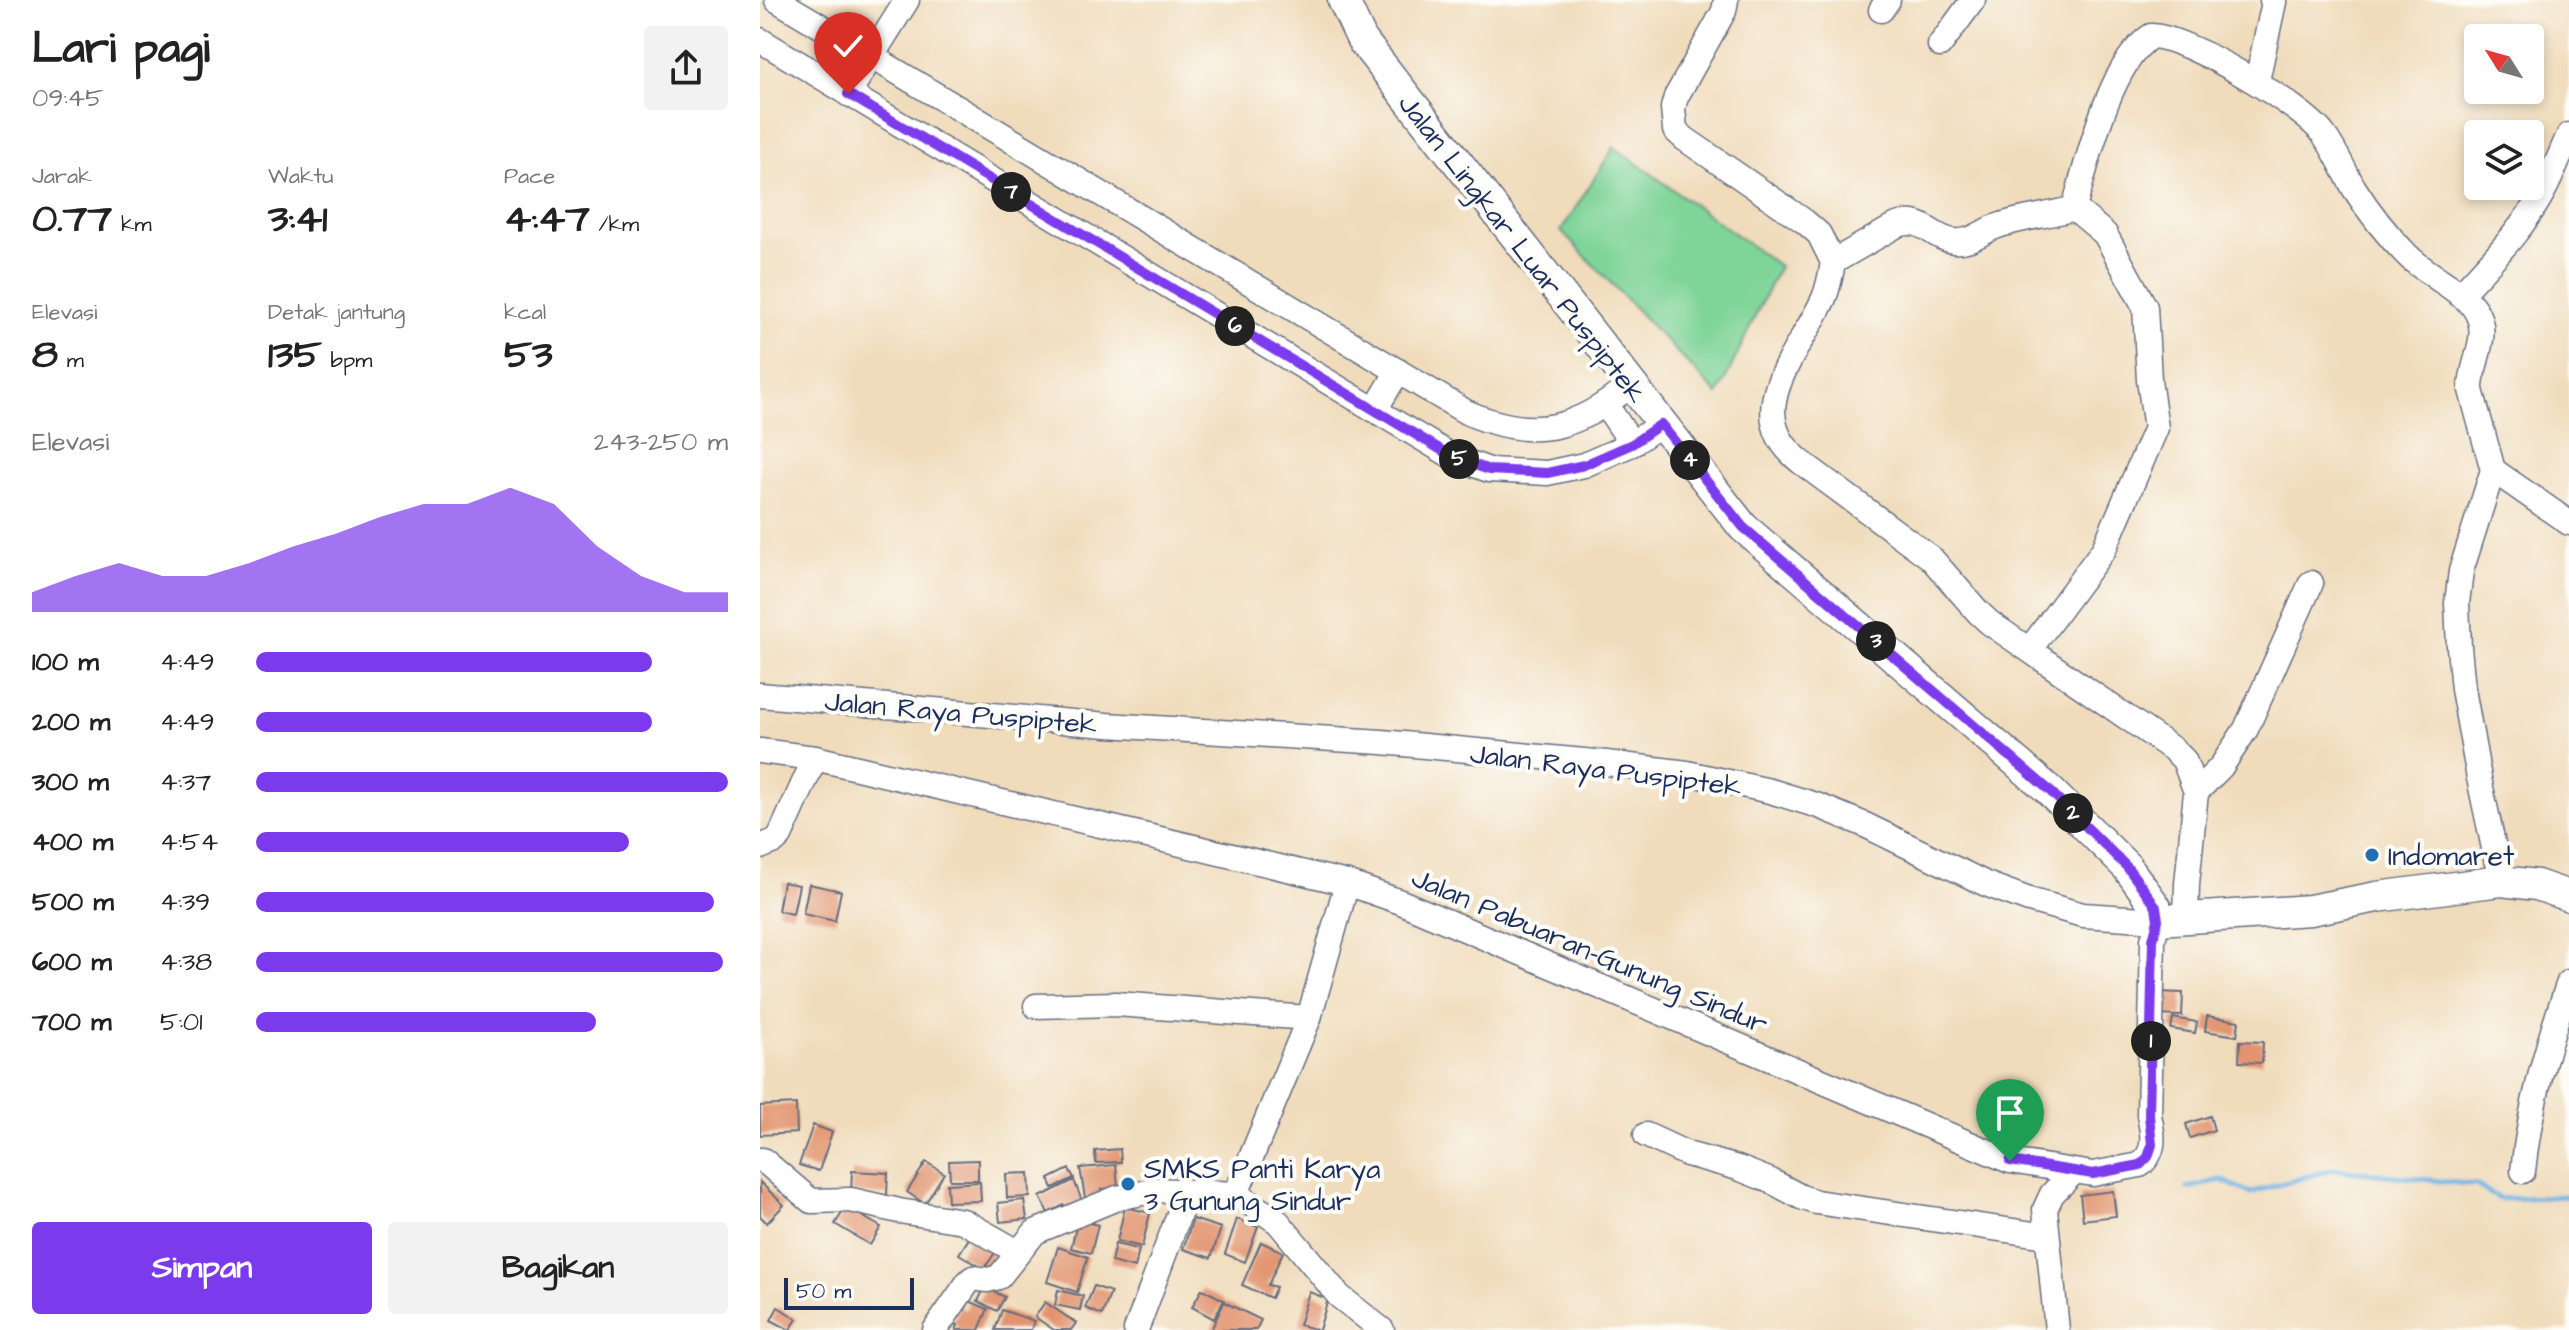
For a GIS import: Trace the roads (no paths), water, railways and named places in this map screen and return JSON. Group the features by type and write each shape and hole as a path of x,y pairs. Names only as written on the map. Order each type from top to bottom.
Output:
{"main road":[{"name":"Jalan Lingkar Luar Puspiptek","path":"1343,0 1362,40 1743,527 2061,801 2127,867 2156,907 2172,920"},
{"name":"Jalan Raya Puspiptek","path":"2172,920 2310,910 2405,893 2501,881 2537,885 2569,896"}],"street":[{"path":"777,0 1466,412 1493,424 1542,429 1577,419 1606,405 1630,385"},
{"path":"848,94 907,0"},
{"path":"1726,0 1724,11 1676,97 1673,108 1675,130 1804,221 1819,234 1833,262 1824,297 1782,377 1772,405 1773,424 1782,445 1931,558 1979,613 2174,750 2184,760 2196,792 2221,767 2246,729 2311,583"},
{"path":"1940,45 1973,0"},
{"path":"2257,81 2272,0"},
{"path":"2074,208 2111,91 2131,57 2147,38 2157,36 2257,81 2323,132 2377,221 2417,265 2474,307 2482,342 2471,390 2493,470 2461,571 2457,603 2463,689 2501,881"},
{"path":"760,40 1453,457 1489,470 1547,473 1584,465 1632,444 1661,424"},
{"path":"2460,295 2512,238 2531,211 2569,135"},
{"path":"1833,262 1907,222 1919,224 1954,241 1966,240 1995,227 2074,208"},
{"path":"2030,649 2104,549 2156,428 2149,380 2145,307 2105,234 2074,208"},
{"path":"1375,410 1398,371"},
{"path":"1606,405 1632,444"},
{"path":"1542,429 1547,473"},
{"path":"2493,470 2569,523"},
{"name":"Jalan Raya Puspiptek","path":"760,695 1107,725 1382,742 1687,773 1770,791 1819,806 1986,884 2029,900 2083,915 2172,920"},
{"name":"Jalan Pabuaran–Gunung Sindur","path":"760,751 815,758 1347,883 1401,902 2010,1161 2093,1174 2140,1165 2151,1150 2153,940 2172,920 2187,884 2196,792"},
{"path":"760,847 780,836 815,758"},
{"path":"1236,1194 1309,1018 1347,883"},
{"path":"2523,1171 2535,1092 2569,982"},
{"path":"1036,1006 1116,1004 1309,1018"},
{"path":"1646,1135 1687,1154 1738,1168 1816,1202 2047,1236"},
{"path":"760,1160 811,1201 851,1200 963,1221 1018,1252"},
{"path":"2057,1330 2046,1204 2074,1172"},
{"path":"935,1330 969,1281 973,1278 988,1280 999,1277 1035,1232 1117,1198 1157,1190 1236,1194 1278,1222 1339,1296 1382,1330"},
{"path":"1136,1330 1187,1193"}],"waterway":[{"path":"2188,1188 2221,1180 2250,1193 2333,1169 2476,1185 2500,1199 2569,1196"}],"place":[{"name":"Indomaret","path":"2372,855"},
{"name":"SMKS Panti Karya 3 Gunung Sindur","path":"1128,1184"}]}
